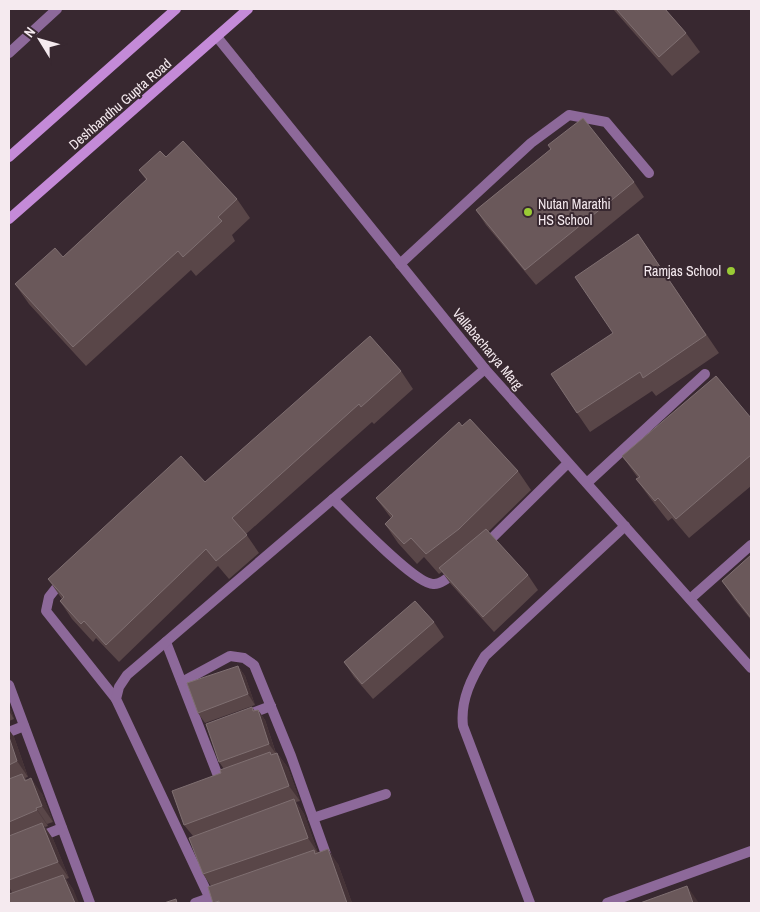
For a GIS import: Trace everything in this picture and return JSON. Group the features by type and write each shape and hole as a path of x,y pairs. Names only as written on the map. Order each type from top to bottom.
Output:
{"main road":[{"path":"9,157 176,9"},
{"name":"Deshbandhu Gupta Road","path":"9,219 248,9"}],"street":[{"path":"9,53 57,9"},
{"name":"Vallabacharya Marg","path":"217,36 485,369 751,668"},
{"path":"400,264 531,143 569,115 606,122 649,173"},
{"path":"116,699 119,687 127,676 485,369"},
{"path":"587,484 705,374"},
{"path":"476,553 568,463"},
{"path":"333,499 414,576 431,585 439,584 464,566"},
{"path":"530,903 463,726 462,711 470,682 485,656 625,526"},
{"path":"690,599 751,545"},
{"path":"72,569 49,597 46,611 116,699 192,848 210,900"},
{"path":"166,642 182,682 206,730 220,781"},
{"path":"182,682 230,656 244,658 254,665 271,706 286,757 304,807 313,818 327,857 310,863"},
{"path":"9,685 24,726 39,780 62,828 78,882 90,903"},
{"path":"236,719 271,706"},
{"path":"9,732 24,726"},
{"path":"313,818 386,794"},
{"path":"26,842 62,828"},
{"path":"607,903 751,850"},
{"path":"195,903 210,900 228,891"}],"building":[{"path":"616,9 665,9 686,33 659,57"},
{"path":"583,118 634,182 525,270 476,210 551,149 548,145"},
{"path":"183,141 237,199 218,217 222,221 183,257 178,251 73,347 15,284 55,248 63,257 147,179 139,170 160,151 166,157"},
{"path":"638,234 706,335 643,378 640,372 577,413 551,374 613,333 575,277"},
{"path":"370,336 401,371 361,407 359,404 232,518 247,535 216,561 206,549 106,645 84,621 81,624 60,601 64,597 48,579 181,456 205,482"},
{"path":"716,376 751,418 751,455 676,519 658,498 655,501 636,479 640,477 622,456"},
{"path":"470,419 518,471 459,529 426,554 411,538 404,544 385,524 393,516 376,498 459,422 462,426"},
{"path":"486,529 528,575 483,617 439,568"},
{"path":"751,555 751,618 722,581"},
{"path":"415,601 434,622 362,684 344,662"},
{"path":"238,666 248,694 198,713 187,683"},
{"path":"252,707 253,711 258,710 269,744 219,762 206,724"},
{"path":"9,737 17,761 9,765"},
{"path":"270,752 271,755 277,753 289,786 184,825 172,791 221,773 220,770"},
{"path":"22,774 25,781 31,778 42,806 9,822 9,779"},
{"path":"294,799 308,838 203,874 189,838"},
{"path":"42,823 58,862 9,880 9,836"},
{"path":"328,849 347,903 219,903 219,901 213,903 208,887 314,850 315,854"},
{"path":"63,875 75,903 9,903 9,894"},
{"path":"687,886 693,903 640,903"},
{"path":"176,899 177,903 164,903"}],"place":[{"name":"Nutan Marathi HS School","path":"528,212"},
{"name":"Ramjas School","path":"731,271"}]}
